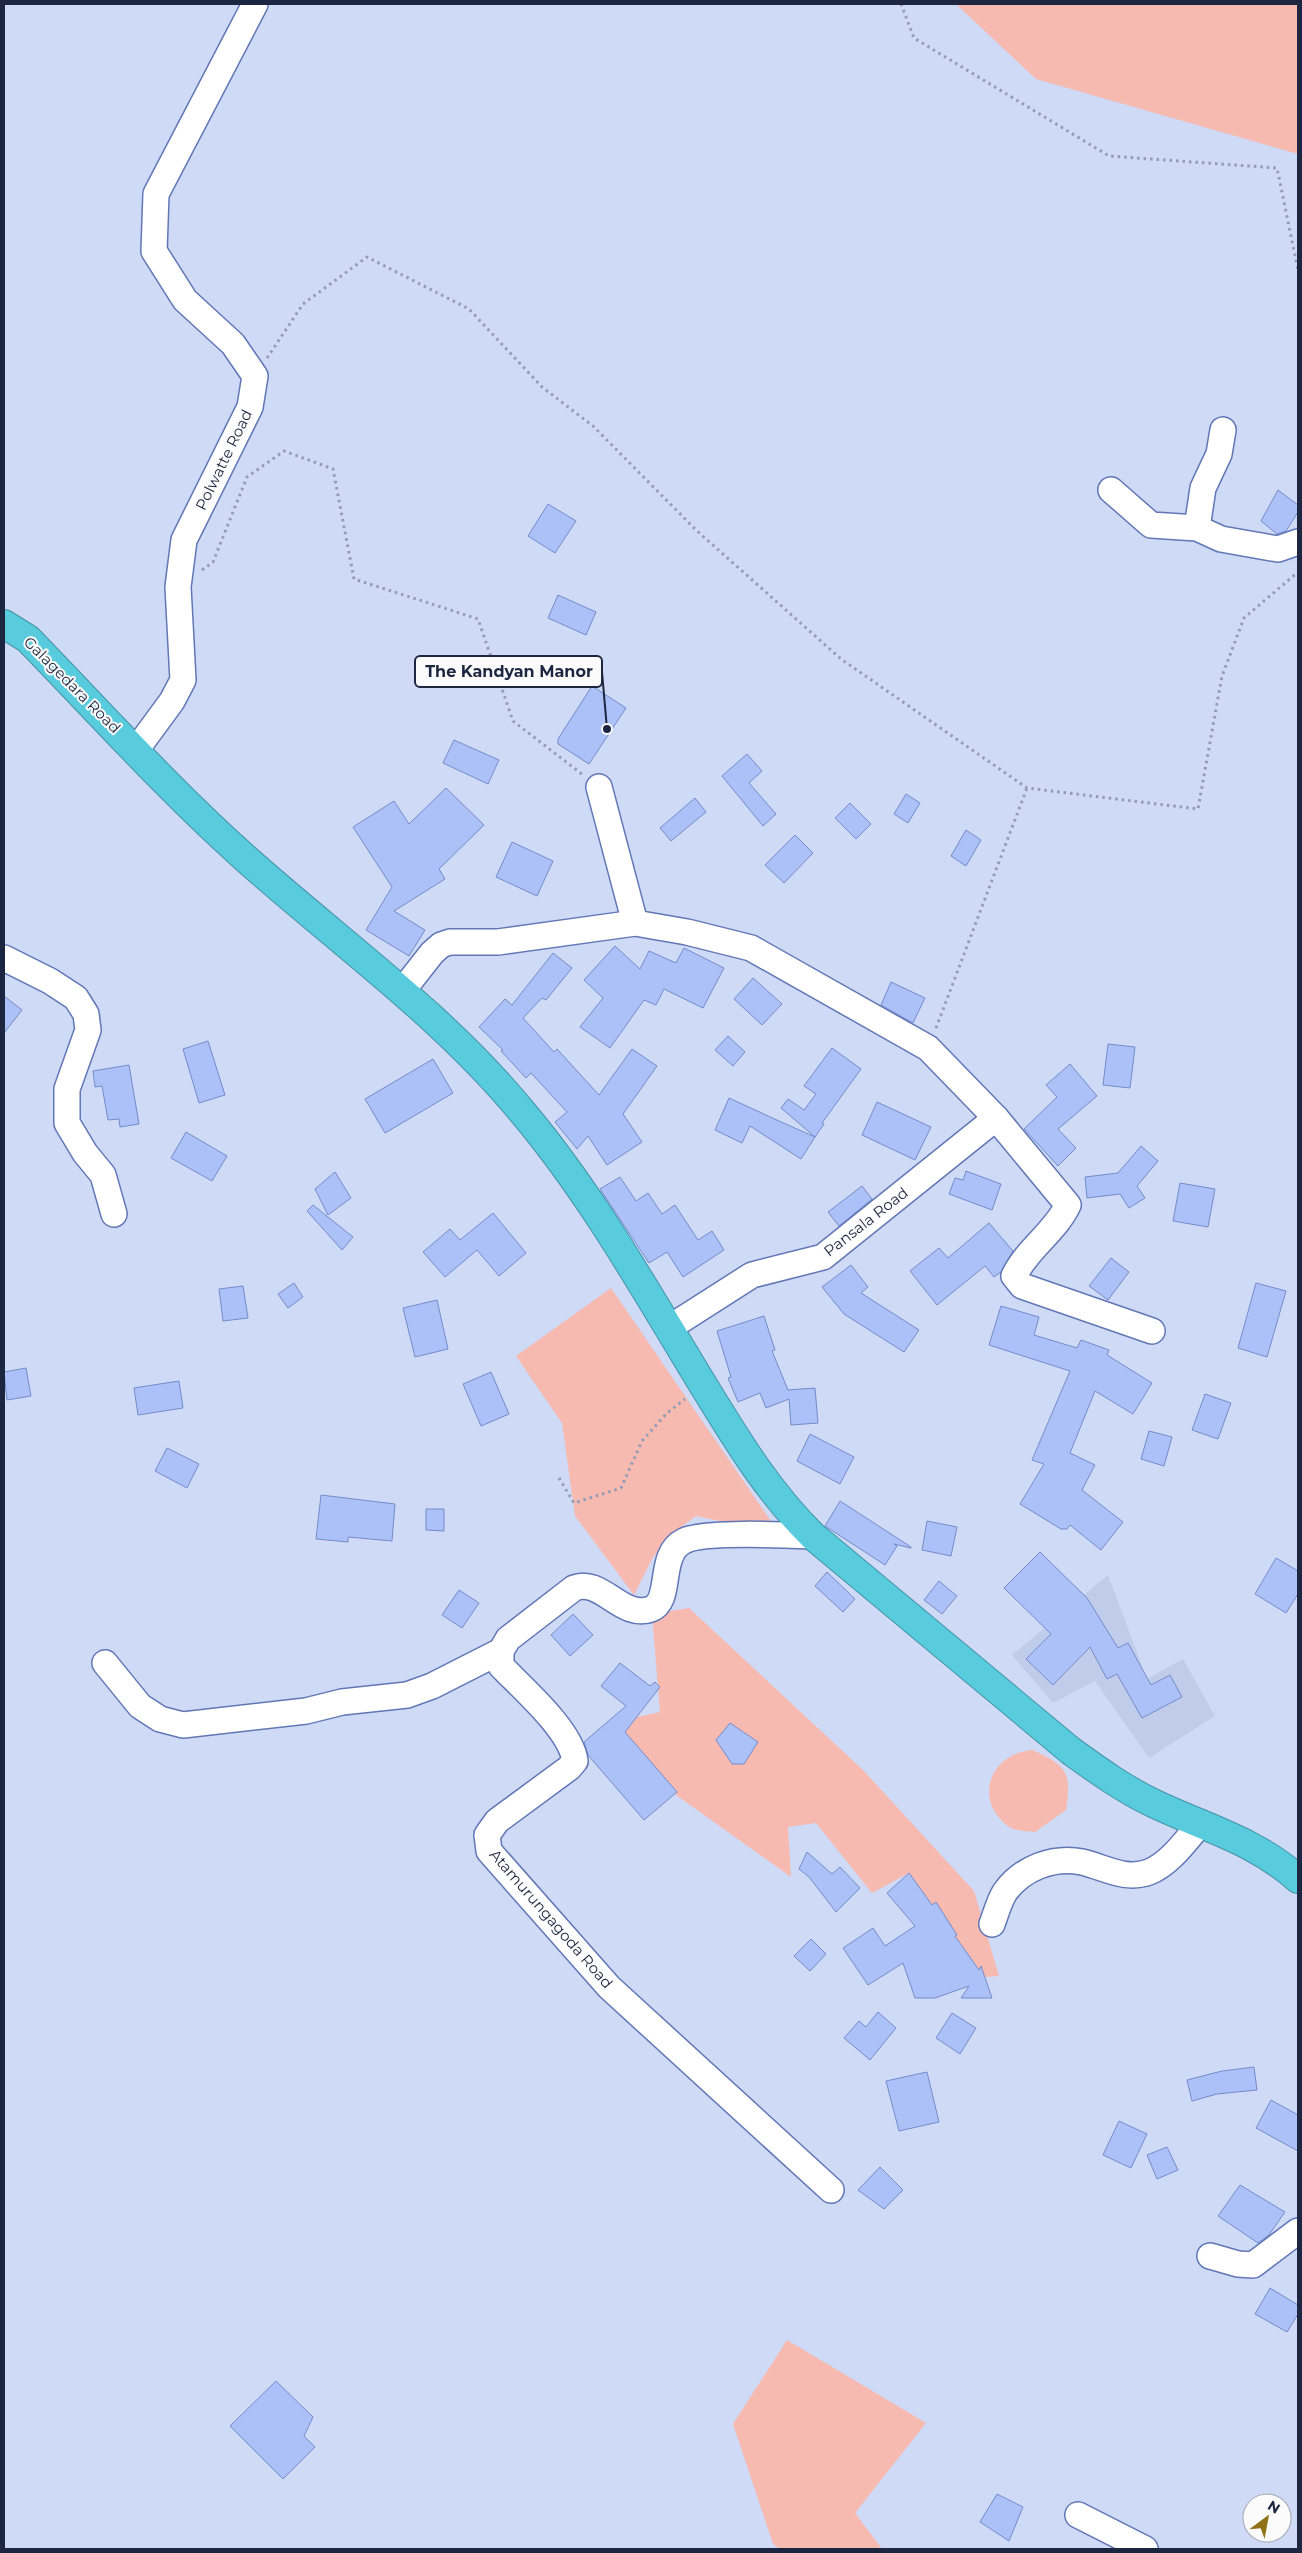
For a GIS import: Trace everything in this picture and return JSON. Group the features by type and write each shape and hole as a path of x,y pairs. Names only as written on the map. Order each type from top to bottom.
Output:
{"highway":[{"name":"Galagedara Road","path":"4,624 28,639 242,855 403,990 488,1071 548,1143 587,1198 772,1492 787,1511 813,1536 1071,1751 1134,1793 1264,1853 1298,1879"}],"street":[{"path":"255,4 156,194 154,251 185,300 233,344 255,376"},
{"name":"Polwatte Road","path":"136,750 172,701 183,680 178,587 184,540 250,407 255,376"},
{"path":"1197,528 1203,488 1219,454 1223,430"},
{"path":"1111,490 1151,525 1197,528 1221,539 1278,549 1298,542"},
{"path":"599,787 635,924"},
{"path":"403,990 432,953 441,945 450,942 498,942 635,924 686,932 751,948 928,1048 996,1118 1068,1205 1060,1221 1018,1266 1014,1276 1022,1286 1152,1331"},
{"path":"4,958 50,981 76,998 86,1014 88,1030 67,1089 67,1123 103,1175 114,1214"},
{"name":"Pansala Road","path":"669,1328 752,1275 823,1257 996,1118"},
{"path":"105,1663 140,1706 160,1719 183,1725 306,1711 342,1702 407,1695 432,1686 501,1651 508,1639 574,1588 582,1585 589,1586 626,1607 651,1610 658,1604 663,1593 668,1560 683,1541 711,1536 813,1536"},
{"name":"Atamurungagoda Road","path":"501,1651 501,1666 550,1718 573,1749 574,1760 569,1768 498,1821 487,1835 489,1851 609,1987 832,2190"},
{"path":"992,1924 1005,1893 1017,1879 1033,1868 1058,1860 1083,1862 1126,1874 1148,1872 1167,1859 1201,1823"},
{"path":"1210,2256 1238,2264 1253,2265 1298,2231"},
{"path":"1078,2515 1145,2549"}],"path":[{"path":"901,4 914,38 1109,156 1277,168 1298,270"},
{"path":"255,376 303,304 367,257 469,309 542,387 593,426 696,530 841,659 1027,788 1198,808 1222,676 1244,618 1298,572"},
{"path":"178,587 213,562 247,477 284,451 333,469 354,579 478,619 513,721 599,787"},
{"path":"928,1048 1027,788"},
{"path":"559,1478 574,1503 621,1488 642,1441 666,1414 704,1385"}],"shaded area":[{"path":"956,4 1298,4 1298,154 1036,79"},
{"path":"611,1288 773,1524 734,1524 696,1516 669,1536 652,1559 634,1595 575,1516 562,1423 516,1356"},
{"path":"1108,1575 1147,1679 1183,1659 1215,1716 1149,1758 1095,1681 1053,1703 1012,1655"},
{"path":"689,1608 863,1770 974,1891 999,1976 985,1977 909,1873 872,1893 816,1823 788,1827 791,1877 648,1775 605,1724 660,1712 652,1614"},
{"path":"1033,1750 1060,1766 1067,1779 1068,1787 1066,1810 1035,1832 1009,1827 998,1816 991,1804 989,1792 991,1780 997,1769 1006,1760 1018,1753"},
{"path":"787,2340 926,2423 855,2513 882,2549 780,2549 773,2544 733,2424"}],"building":[{"path":"1278,490 1298,505 1298,512 1286,531 1277,534 1261,521"},
{"path":"548,504 576,521 555,553 528,536"},
{"path":"558,595 596,612 586,635 548,618"},
{"path":"592,686 626,708 589,764 558,744 558,739"},
{"path":"454,740 499,760 488,784 443,763"},
{"path":"747,754 762,771 749,783 776,814 763,826 722,776"},
{"path":"446,788 484,825 439,869 445,879 394,911 425,930 409,956 366,930 392,887 353,827 394,801 409,824"},
{"path":"906,794 920,803 908,823 894,814"},
{"path":"695,798 706,812 671,841 660,828"},
{"path":"850,803 871,824 856,839 835,818"},
{"path":"966,830 981,840 966,866 951,856"},
{"path":"795,835 813,853 784,883 765,865"},
{"path":"512,842 553,861 537,896 496,877"},
{"path":"615,946 640,969 649,951 676,963 684,948 724,968 703,1008 664,989 656,1005 644,1000 610,1048 580,1027 603,998 584,980"},
{"path":"553,953 572,968 546,1000 542,998 523,1018 554,1052 557,1049 599,1095 632,1049 657,1066 623,1114 642,1142 607,1165 588,1136 577,1149 555,1122 567,1112 531,1073 526,1078 501,1051 503,1050 479,1027 505,999 512,1005"},
{"path":"753,978 782,1004 762,1025 734,999"},
{"path":"891,982 925,998 913,1023 881,1005"},
{"path":"4,996 22,1010 4,1033"},
{"path":"728,1036 745,1052 733,1066 715,1050"},
{"path":"208,1041 225,1095 199,1103 183,1049"},
{"path":"1108,1044 1135,1047 1130,1088 1103,1085"},
{"path":"832,1048 861,1069 822,1123 824,1124 815,1137 781,1108 788,1099 804,1110 816,1094 804,1086"},
{"path":"433,1059 453,1093 385,1133 365,1099"},
{"path":"1070,1064 1097,1096 1058,1129 1076,1148 1058,1166 1024,1129 1057,1097 1046,1085"},
{"path":"129,1065 139,1124 120,1127 119,1119 108,1120 102,1086 95,1087 93,1071"},
{"path":"729,1098 815,1137 801,1159 750,1126 742,1143 715,1130"},
{"path":"877,1102 931,1127 915,1160 862,1135"},
{"path":"186,1132 227,1156 212,1181 171,1158"},
{"path":"1141,1146 1158,1161 1137,1186 1145,1198 1129,1208 1120,1194 1087,1198 1085,1177 1118,1173"},
{"path":"966,1171 1001,1184 992,1210 949,1194 955,1178 963,1180"},
{"path":"335,1172 351,1198 328,1215 315,1189"},
{"path":"620,1177 636,1201 648,1193 662,1214 675,1205 698,1240 712,1231 724,1250 683,1277 667,1252 649,1263 600,1189"},
{"path":"1180,1183 1215,1189 1208,1227 1173,1221"},
{"path":"862,1186 872,1199 839,1226 828,1212"},
{"path":"313,1205 353,1237 342,1250 307,1211"},
{"path":"493,1213 526,1253 499,1276 477,1250 445,1277 423,1252 450,1229 460,1240"},
{"path":"989,1223 1013,1251 1001,1272 994,1277 985,1266 937,1305 910,1271 939,1248 948,1258"},
{"path":"1111,1258 1129,1272 1108,1300 1089,1286"},
{"path":"851,1265 868,1287 861,1293 919,1330 904,1352 844,1314 822,1287"},
{"path":"294,1283 303,1297 288,1308 278,1294"},
{"path":"1256,1283 1286,1291 1267,1357 1238,1348"},
{"path":"243,1286 248,1318 223,1321 219,1289"},
{"path":"437,1300 448,1349 415,1357 403,1308"},
{"path":"1001,1306 1039,1317 1034,1335 1077,1348 1081,1340 1109,1350 1107,1355 1152,1383 1133,1414 1095,1391 1070,1453 1095,1465 1082,1490 1123,1522 1101,1550 1070,1525 1067,1529 1061,1529 1020,1504 1044,1464 1032,1460 1070,1371 989,1345"},
{"path":"764,1316 775,1350 772,1351 788,1390 815,1388 818,1423 791,1425 789,1399 766,1408 760,1393 738,1402 728,1378 731,1377 717,1331"},
{"path":"26,1368 31,1396 7,1400 4,1372"},
{"path":"491,1372 509,1414 481,1426 463,1384"},
{"path":"179,1381 183,1408 138,1415 134,1388"},
{"path":"1205,1394 1231,1403 1218,1439 1192,1430"},
{"path":"1149,1431 1172,1437 1164,1466 1141,1459"},
{"path":"810,1434 854,1457 840,1484 797,1461"},
{"path":"167,1448 199,1464 187,1488 155,1471"},
{"path":"321,1495 395,1504 392,1541 348,1537 348,1542 316,1539"},
{"path":"840,1501 911,1548 894,1544 897,1546 885,1565 828,1528 825,1526"},
{"path":"426,1509 444,1509 444,1531 426,1530"},
{"path":"927,1521 957,1527 951,1556 922,1550"},
{"path":"1040,1552 1087,1598 1118,1648 1128,1643 1151,1685 1170,1675 1182,1697 1142,1718 1117,1674 1107,1679 1090,1647 1053,1685 1026,1659 1051,1634 1004,1588"},
{"path":"1276,1558 1298,1571 1298,1594 1286,1613 1255,1594"},
{"path":"827,1572 855,1599 843,1612 815,1586"},
{"path":"939,1581 957,1596 942,1614 924,1600"},
{"path":"459,1590 479,1603 462,1628 442,1615"},
{"path":"573,1614 593,1635 570,1656 551,1635"},
{"path":"620,1663 650,1686 655,1682 660,1687 625,1732 677,1792 644,1820 588,1755 584,1742 626,1706 601,1686"},
{"path":"730,1723 758,1742 744,1764 732,1764 716,1740"},
{"path":"807,1852 832,1874 840,1867 860,1888 836,1912 809,1877 799,1869"},
{"path":"909,1873 932,1905 936,1902 957,1935 955,1936 979,1970 981,1966 992,1998 961,1998 969,1986 935,1998 915,1998 903,1963 868,1985 843,1948 873,1928 885,1946 915,1926 887,1893"},
{"path":"811,1939 826,1954 810,1971 794,1956"},
{"path":"878,2012 896,2028 870,2060 844,2038 859,2021 866,2027"},
{"path":"952,2013 976,2028 960,2054 936,2038"},
{"path":"1254,2067 1257,2090 1217,2094 1192,2101 1187,2080 1222,2071"},
{"path":"927,2072 939,2122 899,2131 886,2081"},
{"path":"1271,2100 1298,2115 1298,2151 1256,2128"},
{"path":"1119,2121 1147,2134 1131,2168 1103,2155"},
{"path":"1167,2147 1178,2170 1157,2179 1147,2155"},
{"path":"880,2167 903,2190 884,2209 858,2190"},
{"path":"1240,2185 1285,2212 1269,2235 1258,2243 1218,2216"},
{"path":"1270,2288 1298,2305 1298,2314 1287,2332 1255,2314"},
{"path":"276,2381 313,2417 304,2436 315,2447 283,2479 230,2426"},
{"path":"997,2494 1023,2507 1009,2541 980,2522"}],"place":[{"name":"The Kandyan Manor","path":"607,729"}]}
